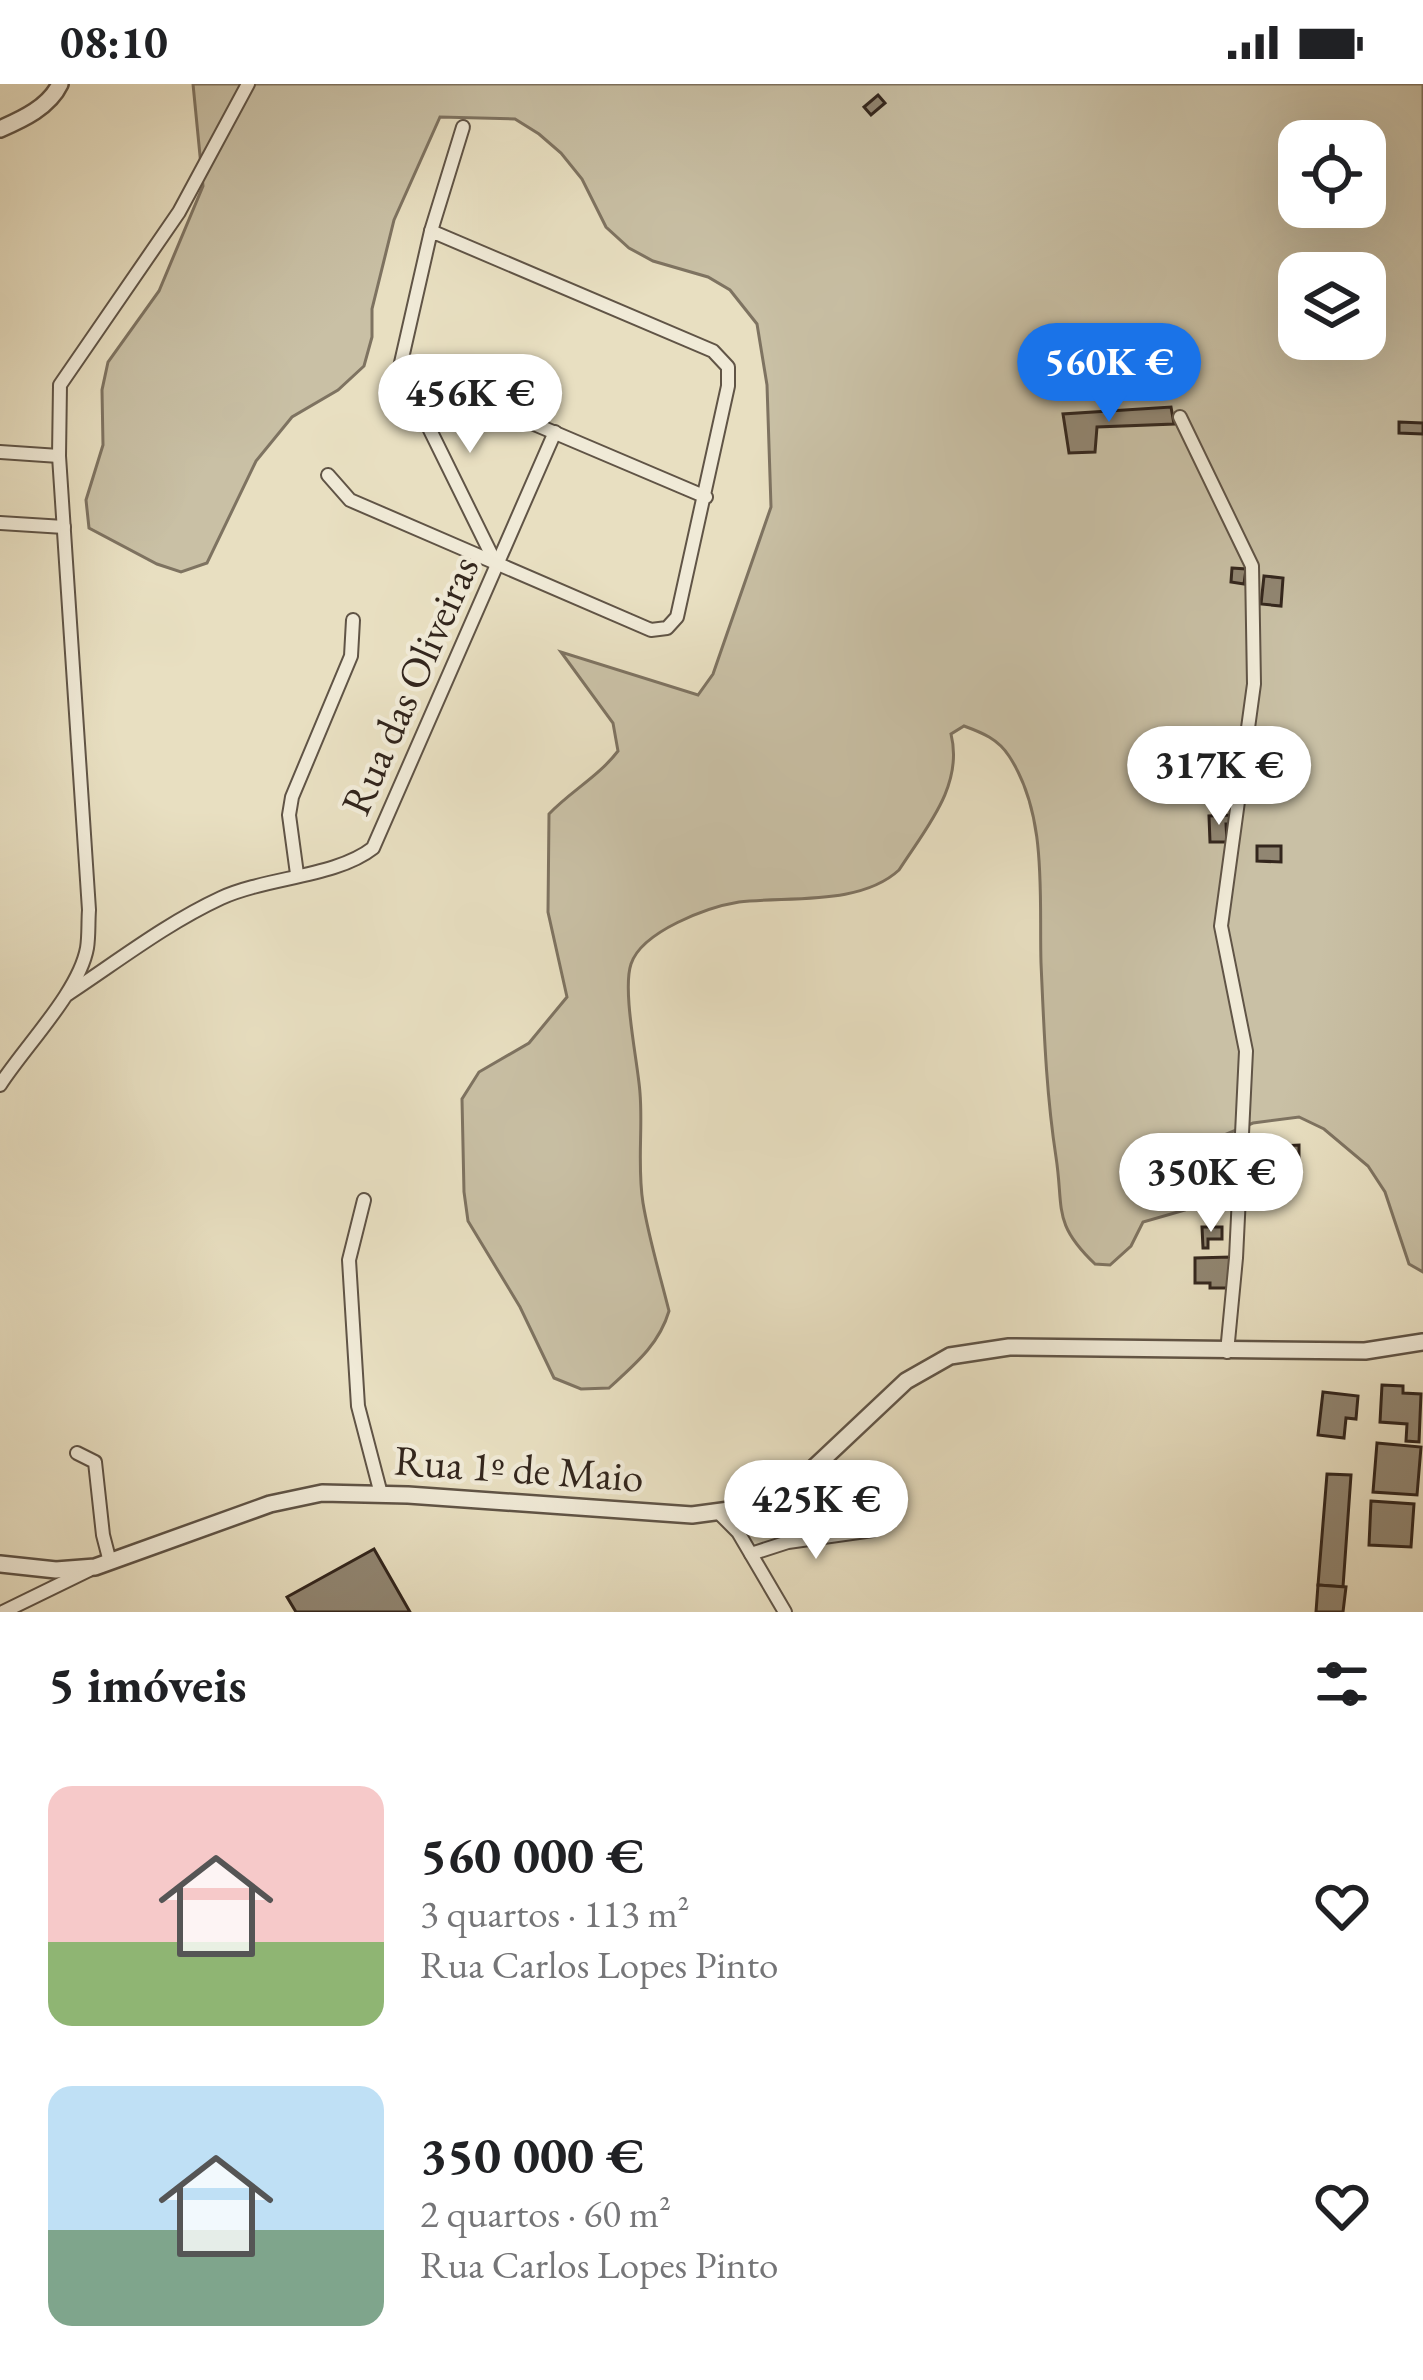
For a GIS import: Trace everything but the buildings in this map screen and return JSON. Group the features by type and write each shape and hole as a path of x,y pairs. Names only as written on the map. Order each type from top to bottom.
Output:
{"street":[{"path":"0,129 26,118 56,94 61,84"},
{"path":"0,1084 67,994 86,952 89,910 59,457 60,385 179,212 248,84"},
{"path":"463,128 431,231 400,367 498,567"},
{"path":"328,475 350,500 651,630 667,628 677,617 706,497 728,367 713,352 431,231"},
{"path":"400,367 706,497"},
{"path":"1180,417 1252,566 1254,684 1221,926 1246,1052 1227,1352"},
{"name":"Rua das Oliveiras","path":"67,994 224,896 354,863 373,848 555,432"},
{"path":"0,452 59,457"},
{"path":"0,523 64,527"},
{"path":"297,874 289,815 292,797 351,656 353,620"},
{"path":"364,1200 349,1260 358,1406 380,1494"},
{"name":"Rua 1º de Maio","path":"0,1564 56,1570 102,1565 270,1504 322,1493 692,1516 719,1513 752,1507 802,1479 906,1381 950,1356 1009,1348 1365,1351 1423,1342"},
{"path":"3,1612 102,1565 95,1462 77,1453"},
{"path":"719,1513 738,1532 784,1612"},
{"path":"751,1554 788,1542 873,1530"}],"shaded area":[{"path":"193,84 1423,84 1423,1272 1409,1264 1385,1192 1368,1166 1324,1129 1299,1117 1253,1123 1224,1135 1213,1145 1185,1210 1143,1222 1131,1246 1110,1265 1095,1264 1081,1250 1066,1226 1050,1109 1036,830 1021,779 1005,750 990,737 964,726 951,734 952,771 940,806 899,870 883,881 844,894 739,902 694,915 662,931 638,952 631,964 628,991 640,1093 641,1189 669,1311 652,1344 609,1388 581,1389 554,1378 520,1307 468,1221 462,1099 479,1072 529,1043 567,997 548,912 549,814 618,751 613,723 561,652 698,695 713,674 771,507 767,385 757,324 730,290 629,248 606,227 582,179 539,134 515,119 440,117 394,220 372,309 372,337 364,366 338,390 292,417 256,461 207,563 181,572 89,528 86,500 103,445 102,390 108,362 159,291 203,186"}]}
